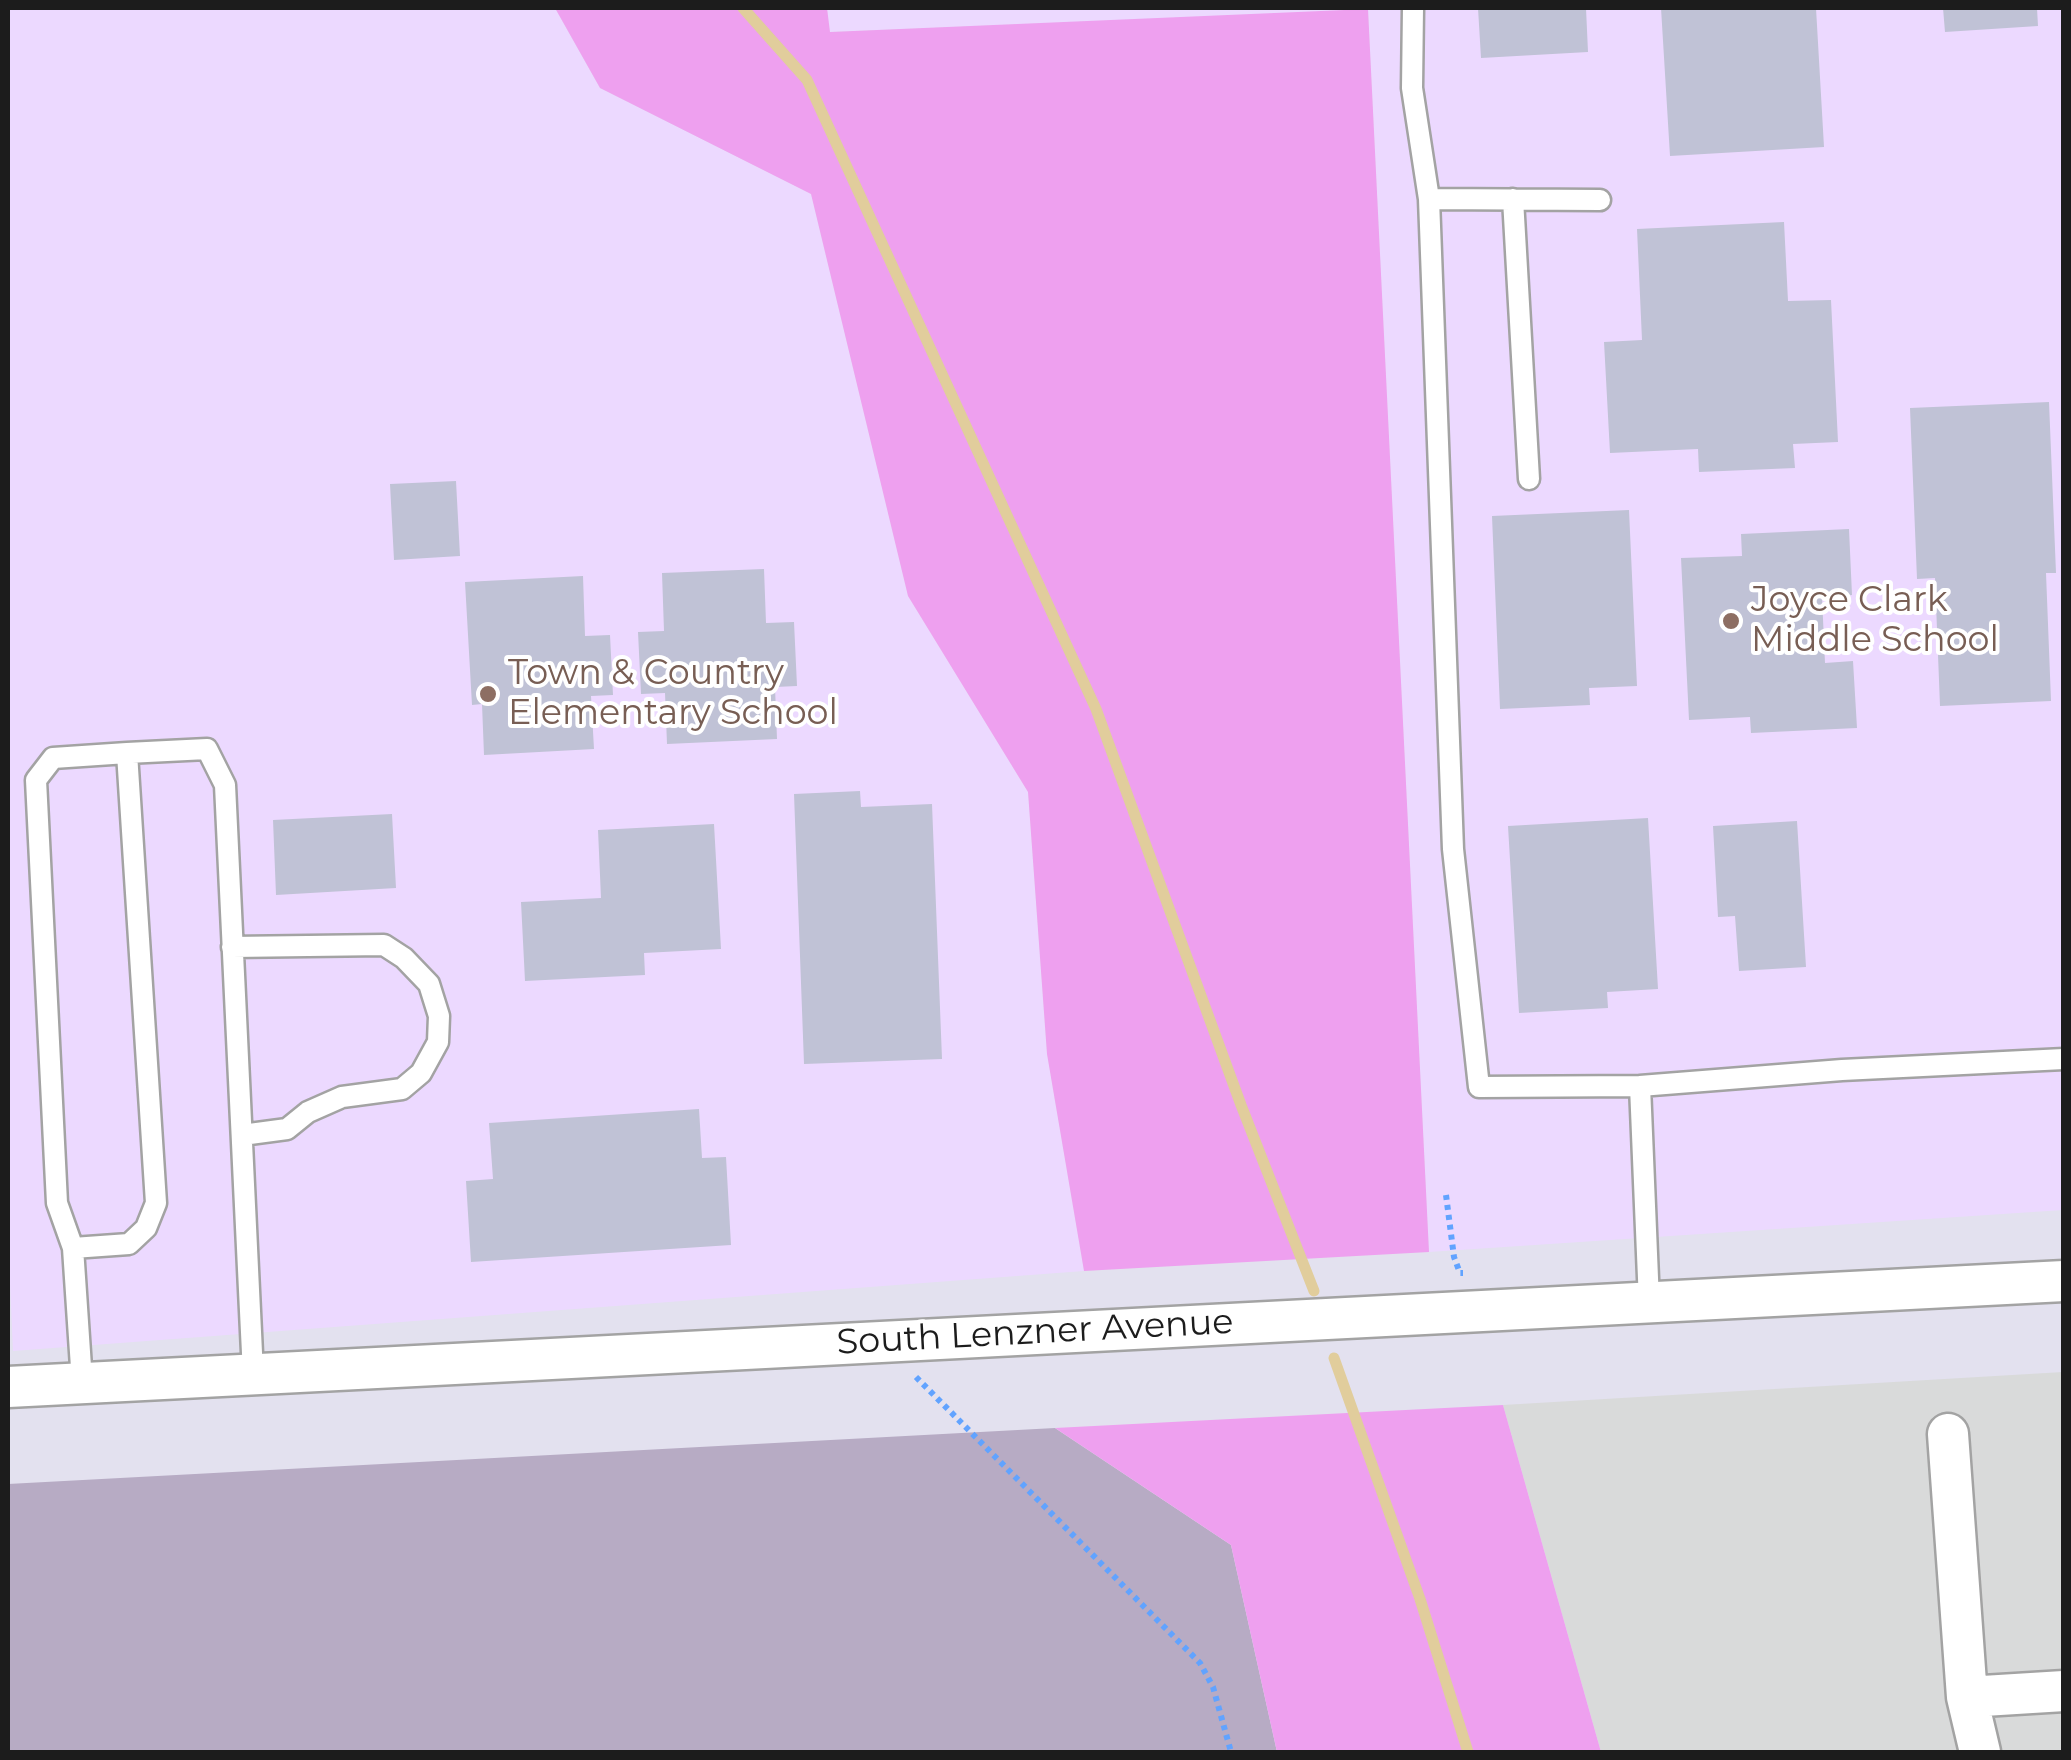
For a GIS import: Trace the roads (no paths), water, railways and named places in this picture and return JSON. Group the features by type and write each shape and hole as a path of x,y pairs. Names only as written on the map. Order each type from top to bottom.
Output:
{"street":[{"name":"South Lenzner Avenue","path":"8,1387 2064,1281"},
{"path":"1948,1434 1967,1698 1980,1752"},
{"path":"1967,1698 2064,1692"}],"lane":[{"path":"1414,8 1412,88 1429,198 1453,848 1479,1087 1640,1086 1842,1070 2064,1059"},
{"path":"1429,198 1600,200"},
{"path":"1513,199 1528,478"},
{"path":"82,1382 73,1248 57,1203 36,780 53,758 207,749 225,785 253,1374"},
{"path":"73,1248 129,1244 146,1228 156,1203 127,753"},
{"path":"232,947 384,945 404,958 429,984 439,1016 438,1042 420,1073 402,1088 342,1096 308,1112 288,1129 242,1136"},
{"path":"1640,1086 1649,1302"}],"waterway":[{"path":"743,8 807,80 1096,709 1241,1105 1314,1291"},
{"path":"1334,1358 1420,1599 1468,1752"}],"place":[{"name":"Joyce Clark Middle School","path":"1731,621"},
{"name":"Town & Country Elementary School","path":"488,694"}]}
